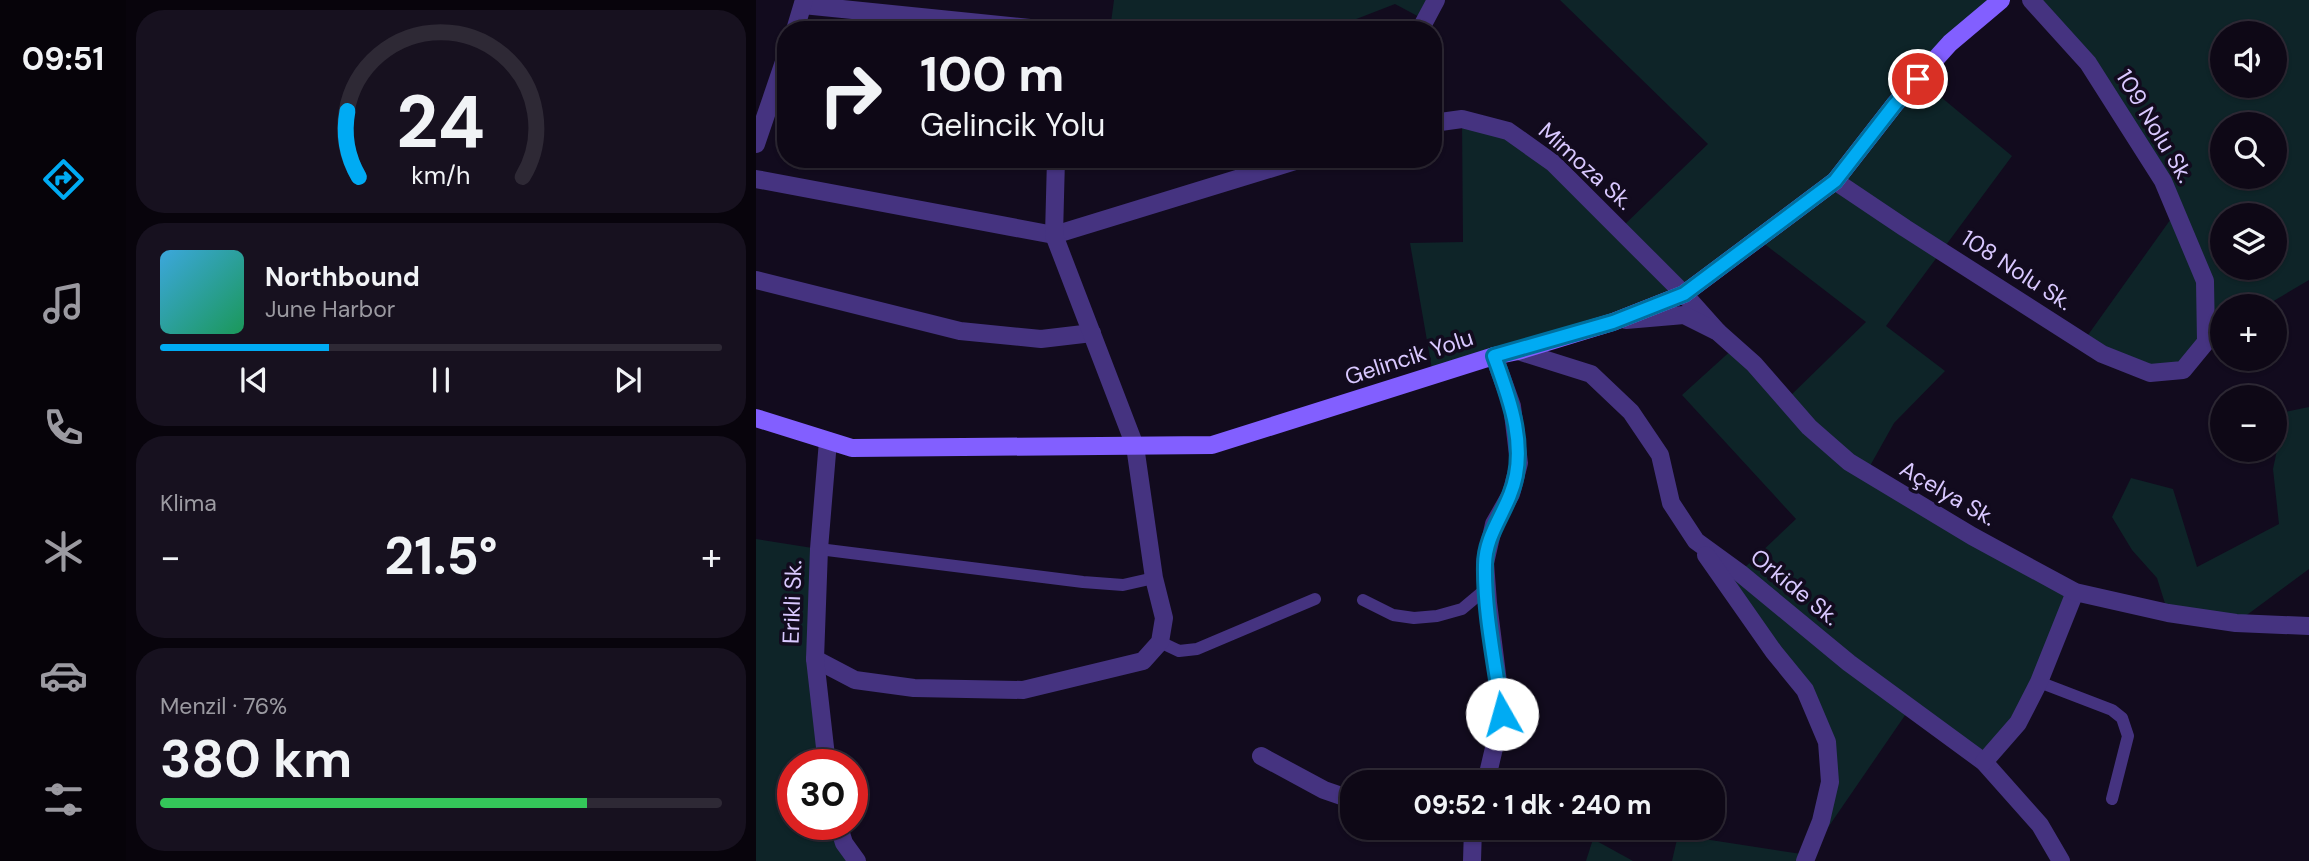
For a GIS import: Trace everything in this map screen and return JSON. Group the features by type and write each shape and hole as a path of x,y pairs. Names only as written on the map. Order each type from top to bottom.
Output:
{"main road":[{"name":"Gelincik Yolu","path":"756,418 852,448 1212,445 1494,356 1613,322 1684,294 1835,181 1895,104 1950,43 2001,0"}],"street":[{"path":"1425,21 1436,0"},
{"name":"109 Nolu Sk.","path":"2031,0 2088,63 2163,181 2205,281 2206,342 2183,370"},
{"path":"798,21 804,3 968,21"},
{"path":"756,144 777,82"},
{"name":"Mimoza Sk.","path":"1442,122 1462,119 1508,131 1553,163 1684,294 1718,332"},
{"path":"815,659 855,680 914,688 1023,690 1143,661 1160,642 1164,618 1154,578 1135,446 1054,235 1056,168"},
{"path":"756,179 1054,235 1273,168"},
{"name":"108 Nolu Sk.","path":"1835,181 2102,354 2150,373 2183,370"},
{"path":"756,280 960,331 1041,339 1092,333"},
{"name":"Açelya Sk.","path":"1613,322 1684,315 1718,332 1754,364 1809,427 1849,462 1972,536 2076,593 2168,613 2236,623 2309,626"},
{"name":"Orkide Sk.","path":"1518,351 1591,374 1632,412 1660,455 1671,503 1696,541 1740,573 1849,663 1984,762 2040,825 2061,861"},
{"path":"1489,770 1502,714 1485,562 1494,524 1511,494 1518,463 1512,406 1494,356"},
{"name":"Erikli Sk.","path":"825,749 815,659 819,549 828,441"},
{"path":"1696,541 1774,652 1805,690 1827,742 1830,782 1821,821 1805,861"},
{"path":"1984,762 2018,723 2039,682 2076,593"},
{"path":"1261,757 1340,796"},
{"path":"843,840 856,861"},
{"path":"1472,861 1473,840"}],"lane":[{"path":"819,549 1083,582 1123,585 1154,578"},
{"path":"1363,600 1392,615 1414,618 1437,616 1462,609 1486,588"},
{"path":"1160,642 1179,651 1197,649 1315,599"},
{"path":"2039,682 2112,710 2123,718 2127,736 2112,799"}],"green space":[{"path":"1114,0 1436,0 1425,20 1395,4 1351,21 1111,21"},
{"path":"1560,0 2001,0 1918,78 2012,156 1886,326 1945,371 1894,423 1866,473 2075,592 2039,682 1984,762 1910,708 1805,861 1672,861 1677,840 1710,840 1808,855 1830,782 1805,690 1696,541 1740,572 1796,519 1682,395 1735,347 1786,400 1866,322 1758,239 1684,294 1433,375 1410,243 1463,242 1462,119 1508,131 1620,229 1708,144"},
{"path":"2031,0 2309,0 2309,280 2285,294 2210,294 2210,340 2183,370 2150,373 2083,342 2173,216 2163,181 2088,63"},
{"path":"2309,407 2309,569 2236,623 2168,613 2157,578 2132,550 2112,517 2131,478 2173,489 2197,567 2279,524 2273,469 2274,462 2287,462 2287,412"},
{"path":"756,539 819,549 826,749 777,749 777,840 846,840 857,861 756,861"},
{"path":"1595,840 1633,861 1586,861"}],"route":[{"path":"1502,714 1485,562 1494,524 1511,494 1518,463 1512,406 1494,356 1613,322 1684,294 1835,181 1918,79"}]}
